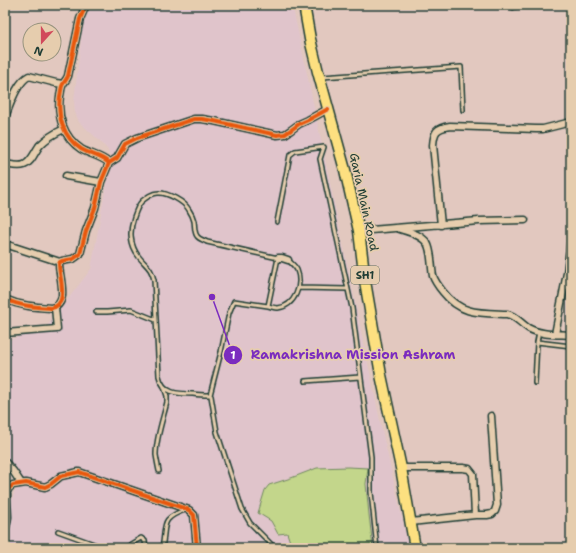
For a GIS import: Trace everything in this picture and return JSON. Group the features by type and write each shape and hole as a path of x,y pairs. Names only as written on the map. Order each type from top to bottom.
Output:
{"main road":[{"name":"Garia Main Road","path":"304,5 310,39 345,170 359,231 365,281 380,368 401,468 415,548"}],"street":[{"path":"86,5 80,19 68,76 61,90 59,109 60,119 67,136 81,149 109,163"},
{"path":"5,117 10,103 19,86 29,76 63,84"},
{"path":"5,244 60,262 70,260 78,256 80,254 86,230 95,208 101,182 109,163 117,158 125,144 137,138 194,119 214,121 277,135 285,134 299,124 328,109"},
{"path":"441,224 433,145 436,131 440,127 543,128 571,122"},
{"path":"5,164 23,165 27,163 40,145 52,135 64,129"},
{"path":"66,176 101,182"},
{"path":"359,231 479,221 525,220"},
{"path":"397,228 413,233 427,242 437,285 445,295 465,310 475,313 507,314 511,315 526,327 539,332 571,335"},
{"path":"555,334 567,273 571,238"},
{"path":"278,258 288,260"},
{"path":"5,300 15,304 51,308 59,305 62,297 59,268 60,262"},
{"path":"5,333 57,329 55,307"},
{"path":"411,522 492,514 497,505 491,416"},
{"path":"5,462 21,483"},
{"path":"401,468 469,469 473,474 475,515"},
{"path":"5,530 8,523 7,492 9,488 13,485 21,483 44,487 52,484 61,476 79,472 189,510 194,515 197,548"}],"lane":[{"path":"320,77 461,67 463,110"},
{"path":"277,222 290,155 295,151 324,147 320,159 352,308 371,457 370,492 377,548"},
{"path":"210,395 180,394 171,392 160,382 155,286 150,267 139,257 135,250 131,236 133,219 142,201 152,194 160,192 171,196 182,202 189,209 194,220 196,235 200,240 278,258 268,306"},
{"path":"275,548 250,523 242,509 217,432 212,397 210,395 229,313 234,301 275,308 284,306 291,301 297,293 299,282 297,270 288,260"},
{"path":"299,288 348,288"},
{"path":"96,312 131,310 156,320"},
{"path":"535,383 537,342 539,332"},
{"path":"537,342 571,346"},
{"path":"306,381 360,377"},
{"path":"159,471 156,457 157,447 167,402 164,387"},
{"path":"162,548 164,527 167,520 174,514 186,510"},
{"path":"58,531 105,548"},
{"path":"124,548 141,538 145,541 146,548"}],"shaded area":[{"path":"85,5 292,5 382,430 409,548 5,548 5,525 19,475 5,458 5,342 48,325 91,269 111,158 108,150 100,141 79,122 75,112 74,101"}],"green space":[{"path":"317,468 368,468 366,484 373,548 292,548 287,533 278,534 271,521 258,513 265,490 269,485"}],"cycle path":[{"path":"5,299 33,307 51,308 57,306 62,296 59,264 62,261 73,259 80,254 86,231 95,208 101,182 109,163 81,149 75,144 63,126 59,111 61,88 68,76 80,19 86,5"},
{"path":"109,163 117,158 125,144 137,138 194,119 214,121 277,135 285,134 299,124 328,109"},
{"path":"5,530 8,517 7,492 9,488 13,485 26,483 45,487 61,476 79,472 189,510 194,515 197,548"}],"place":[{"name":"Ramakrishna Mission Ashram","path":"212,297"}]}
